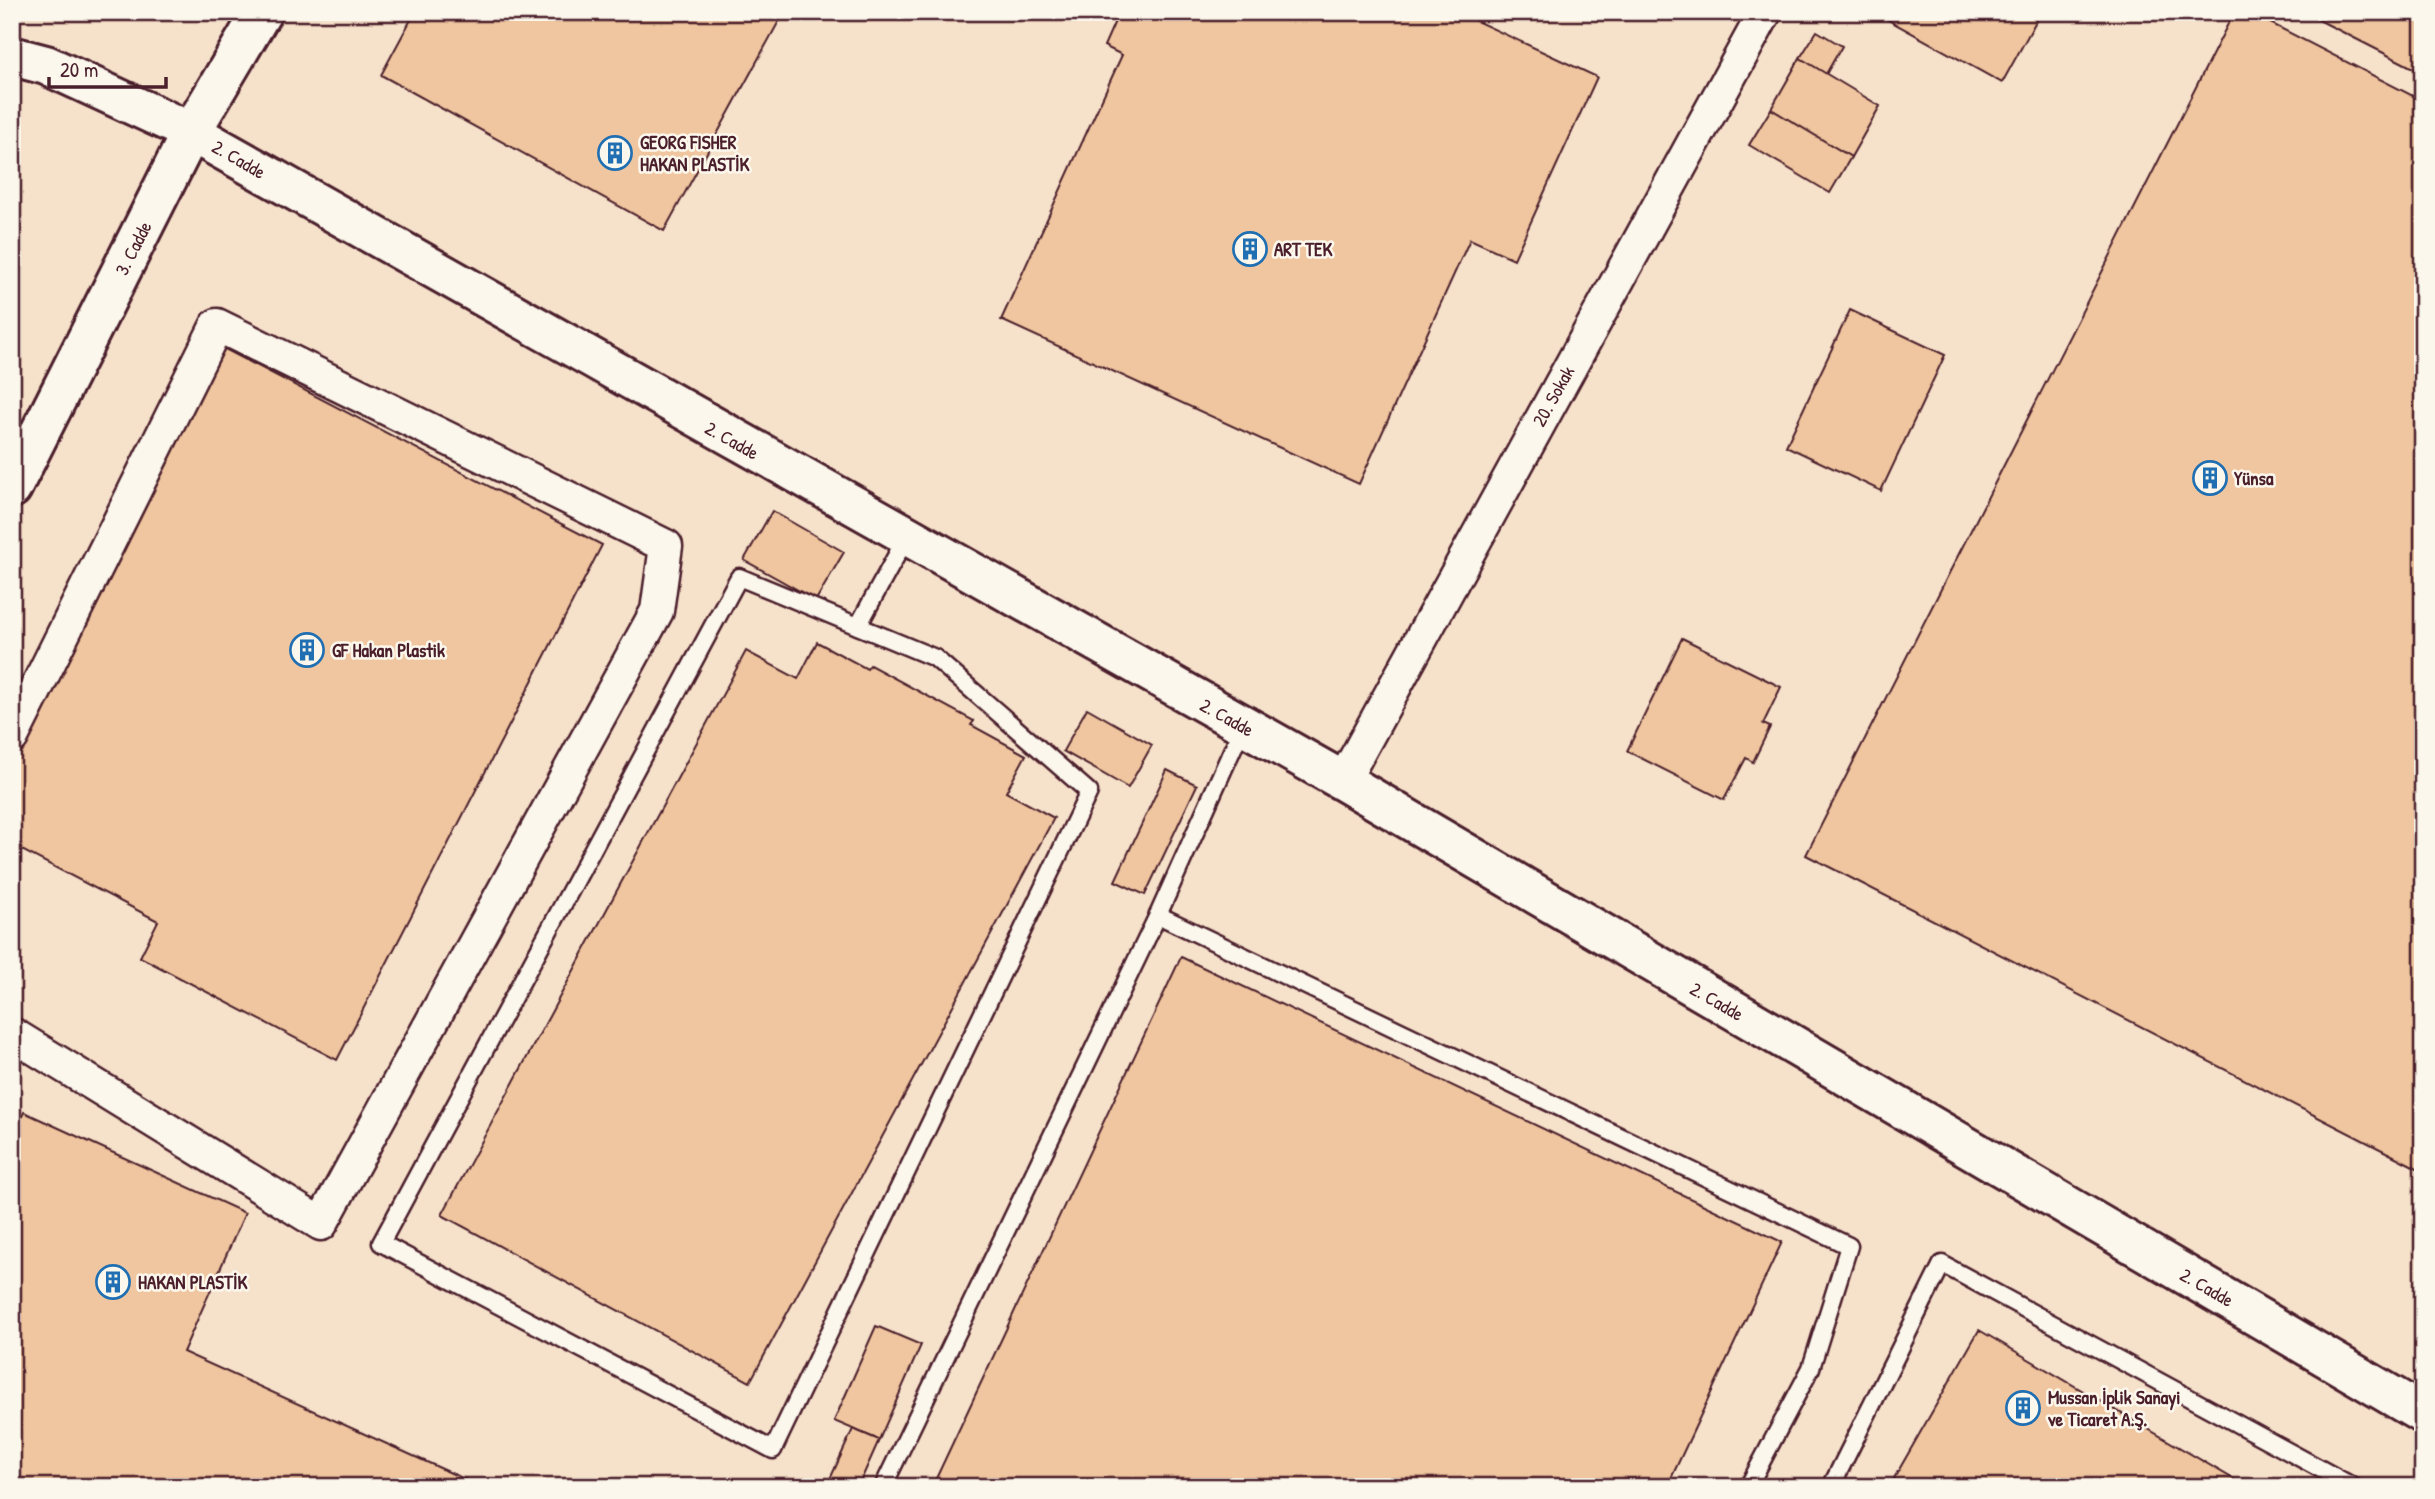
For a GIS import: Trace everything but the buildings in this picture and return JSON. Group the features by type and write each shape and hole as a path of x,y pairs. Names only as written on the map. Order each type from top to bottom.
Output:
{"street":[{"name":"3. Cadde","path":"12,488 191,132 261,12"},
{"name":"20. Sokak","path":"1343,781 1766,12"},
{"name":"2. Cadde","path":"12,55 46,65 191,132 906,538 1343,781 2423,1414"},
{"path":"12,737 217,325 666,546 657,611 321,1224 12,1034"}],"lane":[{"path":"858,626 906,538"},
{"path":"739,577 858,626 935,658 1089,792 773,1450 381,1243 739,577"},
{"path":"883,1487 1158,915 1243,726"},
{"path":"1158,915 1849,1246 1811,1368 1748,1487"},
{"path":"1831,1487 1942,1264 2334,1482 2354,1487"}],"shaded area":[{"path":"12,12 2423,12 2423,1487 12,1487"}],"place":[{"name":"GEORG FISHER HAKAN PLASTİK","path":"615,153"},
{"name":"ART TEK","path":"1250,249"},
{"name":"Yünsa","path":"2210,478"},
{"name":"GF Hakan Plastik","path":"307,650"},
{"name":"HAKAN PLASTİK","path":"113,1282"},
{"name":"Mussan İplik Sanayi ve Ticaret A.Ş.","path":"2023,1408"}]}
